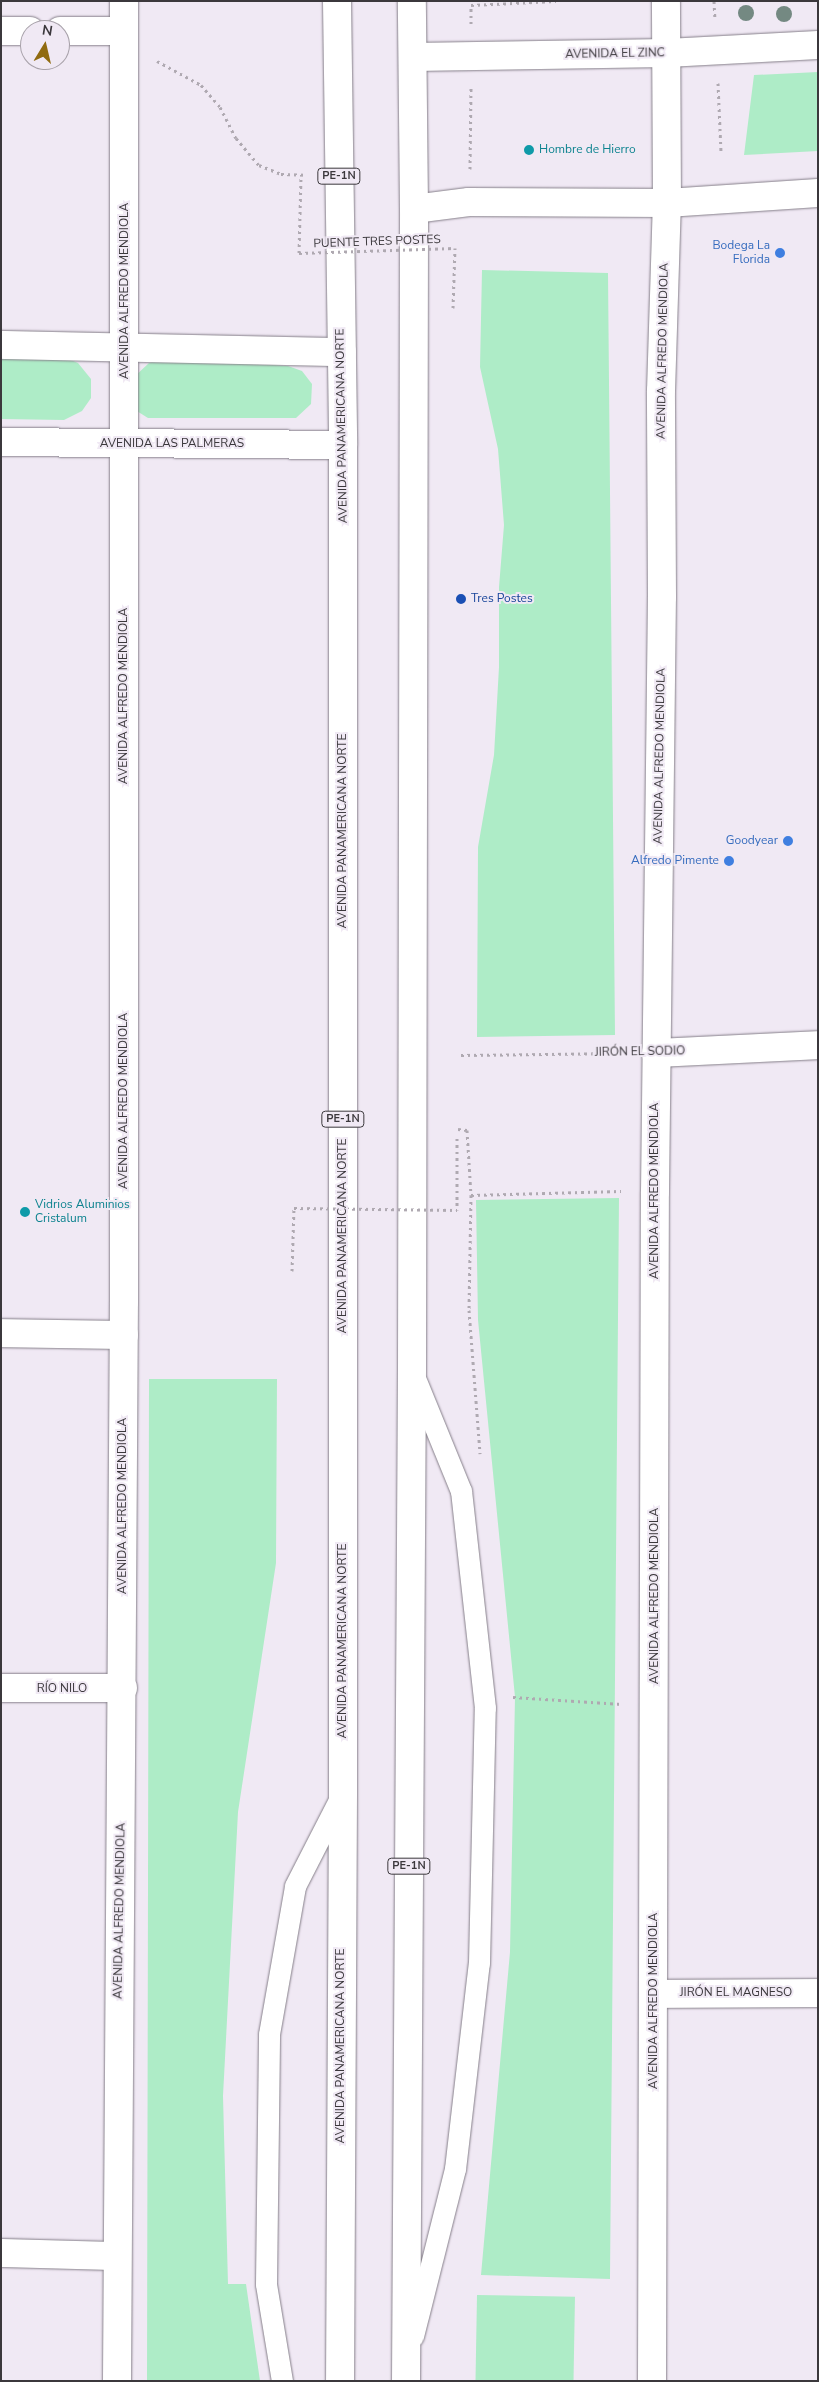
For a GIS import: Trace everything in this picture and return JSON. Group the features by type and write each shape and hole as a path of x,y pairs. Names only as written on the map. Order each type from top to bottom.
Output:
{"main road":[{"name":"AVENIDA ALFREDO MENDIOLA","path":"117,2381 124,1335 124,1"},
{"name":"AVENIDA PANAMERICANA NORTE","path":"337,1 343,445 343,1794 340,2381"},
{"name":"PE-1N","path":"406,2372 412,1370 414,209 412,1"},
{"name":"AVENIDA ALFREDO MENDIOLA","path":"652,2381 656,1053 662,597 661,391 667,202 666,1"},
{"path":"1,31 20,31"},
{"path":"70,31 124,31"},
{"name":"AVENIDA EL ZINC","path":"413,57 667,53 818,45"},
{"path":"414,209 469,202 667,202 818,193"},
{"path":"1,345 342,352"},
{"name":"AVENIDA LAS PALMERAS","path":"1,442 343,445"},
{"name":"JIRÓN EL SODIO","path":"656,1053 818,1045"},
{"path":"1,1333 124,1335"},
{"name":"RÍO NILO","path":"1,1688 59,1690 122,1688"},
{"name":"JIRÓN EL MAGNESO","path":"654,1994 818,1993"},
{"path":"1,2253 117,2256"}],"lane":[{"path":"406,2372 455,2169 479,1963 485,1708 461,1491 412,1370"},
{"path":"282,2381 266,2284 270,2034 295,1886 343,1794"}],"path":[{"path":"471,25 471,5 556,1"},
{"path":"714,1 715,22"},
{"path":"155,59 201,85 220,107 236,138 259,166 281,174 309,175"},
{"path":"718,78 721,152"},
{"path":"470,172 471,86"},
{"name":"PUENTE TRES POSTES","path":"301,176 299,253 454,248 453,308"},
{"name":"JIRÓN EL SODIO","path":"461,1055 656,1053"},
{"path":"458,1129 467,1130 471,1195 469,1310 480,1455"},
{"path":"292,1271 294,1208 457,1210 457,1138"},
{"path":"471,1195 621,1191"},
{"path":"503,1696 655,1706"}],"green space":[{"path":"818,72 818,151 744,155 754,75"},
{"path":"482,270 608,273 615,1035 477,1037 478,847 494,755 499,667 499,587 504,525 498,449 480,367"},
{"path":"1,352 54,353 78,363 91,379 91,398 82,411 64,420 1,419"},
{"path":"163,358 288,366 302,371 312,384 311,404 296,418 148,418 132,408 134,377 149,363"},
{"path":"619,1198 610,2279 481,2275 510,1952 515,1697 478,1320 476,1200"},
{"path":"149,1379 277,1379 276,1563 238,1812 223,2096 228,2284 246,2284 260,2381 147,2381"},
{"path":"477,2295 575,2297 574,2381 475,2381"}],"place":[{"name":"Hombre de Hierro","path":"529,150"},
{"name":"Bodega La Florida","path":"780,253"},
{"name":"Tres Postes","path":"461,599"},
{"name":"Goodyear","path":"788,841"},
{"name":"Alfredo Pimente","path":"729,861"},
{"name":"Vidrios Aluminios Cristalum","path":"25,1212"}]}
